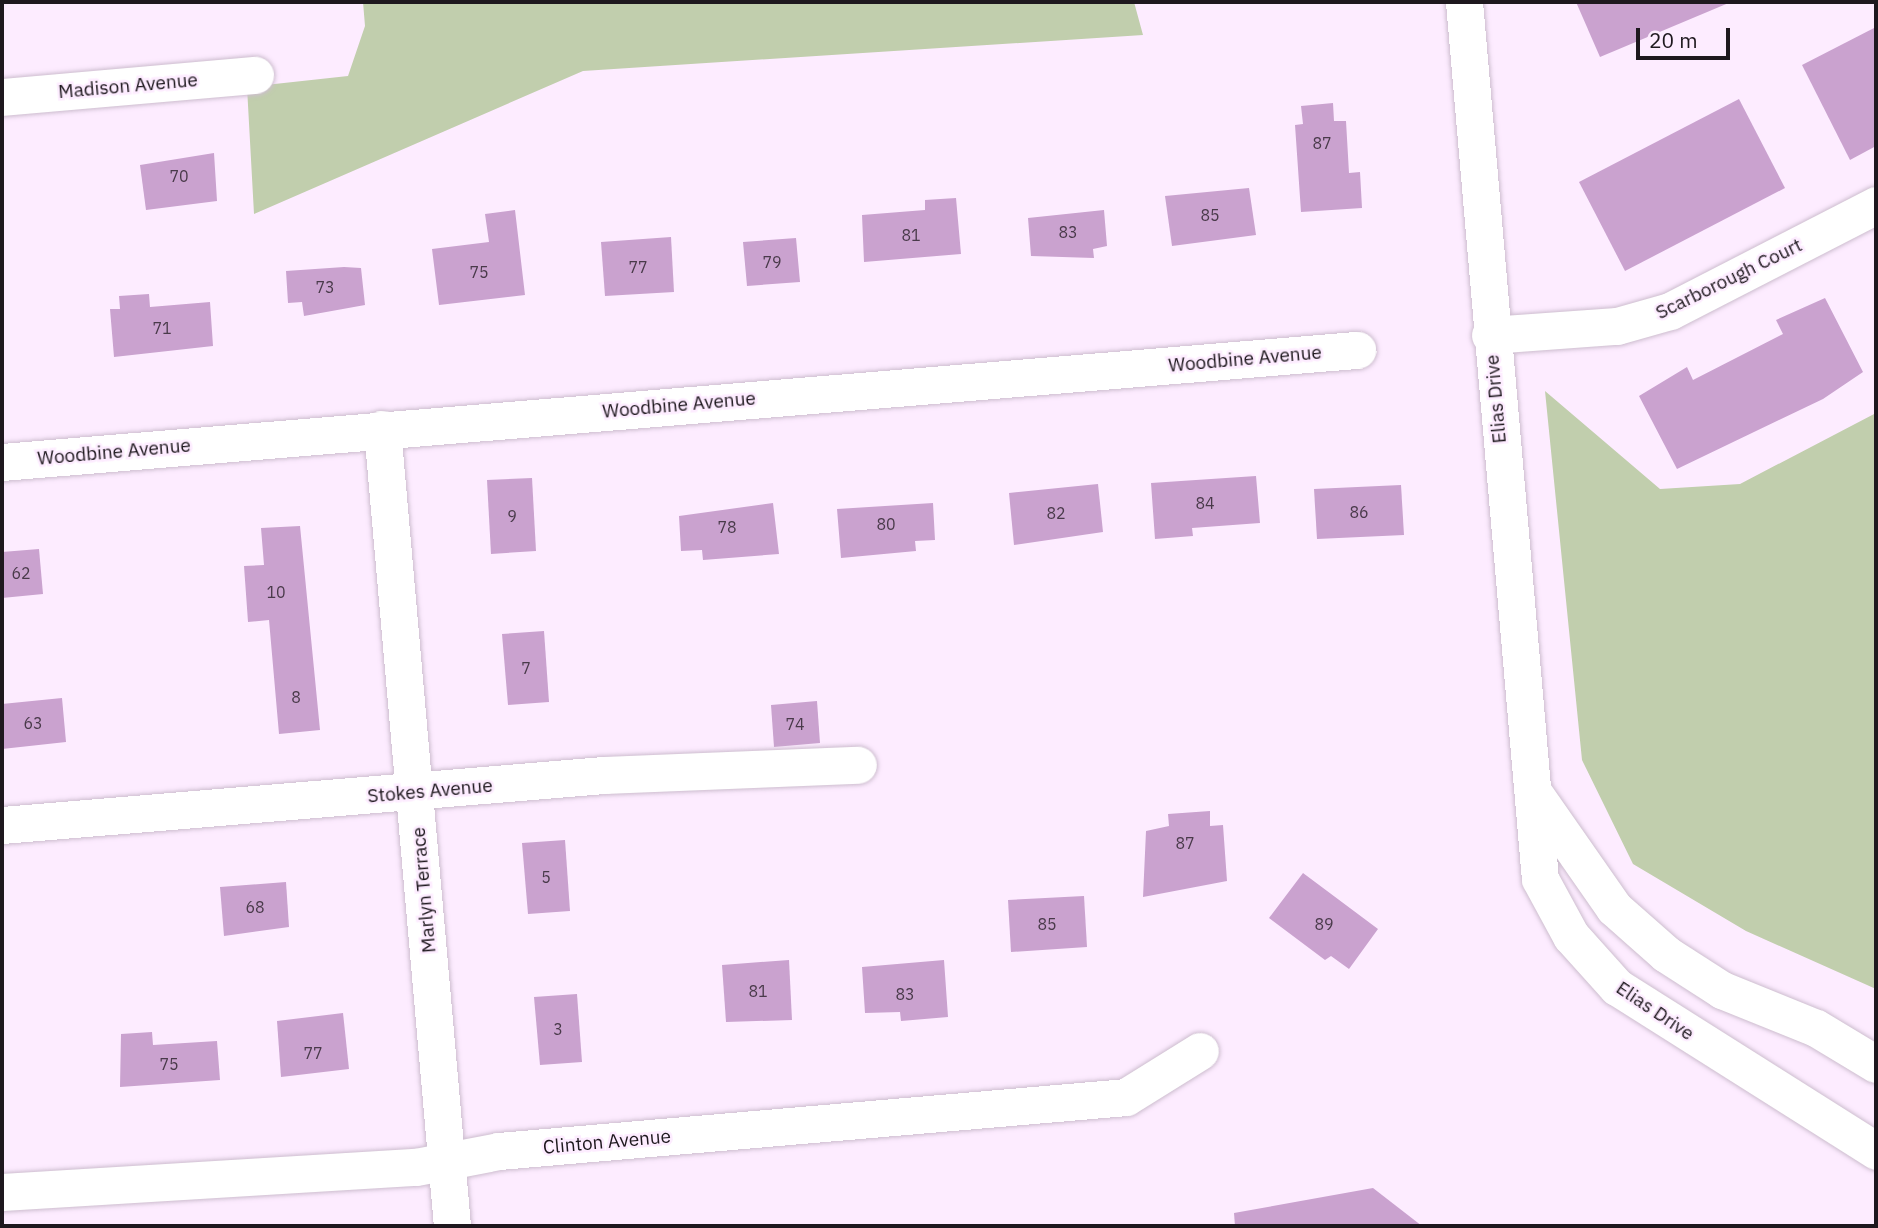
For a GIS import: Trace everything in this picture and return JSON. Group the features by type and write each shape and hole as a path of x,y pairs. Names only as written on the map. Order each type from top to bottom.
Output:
{"street":[{"name":"Elias Drive","path":"1464,2 1490,335 1536,796 1540,879 1592,962 1617,987 1876,1151"},
{"name":"Madison Avenue","path":"2,97 255,75"},
{"name":"Scarborough Court","path":"1490,335 1617,326 1657,315 1876,205"},
{"name":"Woodbine Avenue","path":"2,462 1357,350"},
{"name":"Marlyn Terrace","path":"382,429 452,1226"},
{"name":"Stokes Avenue","path":"2,825 604,775 858,765"},
{"name":"Elias Drive","path":"1536,796 1614,908 1665,954 1722,990 1825,1032 1876,1065"},
{"name":"Clinton Avenue","path":"2,1192 448,1161 499,1151 1126,1097 1200,1051"}],"green space":[{"path":"363,2 1134,2 1143,35 583,71 254,214 247,87 348,76 365,26"},
{"path":"1545,391 1660,489 1740,484 1876,413 1876,989 1746,931 1633,864 1582,760"}],"building":[{"path":"1576,2 1731,2 1600,57"},
{"path":"1876,27 1876,146 1850,160 1802,65"},
{"path":"1739,99 1785,188 1625,271 1579,182"},
{"path":"1333,103 1334,121 1346,121 1349,173 1360,172 1362,208 1301,212 1295,125 1303,124 1301,106"},
{"path":"214,153 217,201 146,210 140,165"},
{"path":"1249,188 1256,235 1172,246 1165,196"},
{"path":"956,198 961,254 864,262 862,215 925,210 925,200"},
{"path":"515,210 525,295 439,305 432,249 489,242 485,214"},
{"path":"1104,210 1107,246 1093,249 1094,258 1031,256 1028,218"},
{"path":"671,237 674,292 605,296 601,242"},
{"path":"796,238 800,282 747,286 743,242"},
{"path":"361,268 365,305 304,316 302,302 288,303 286,271"},
{"path":"149,294 150,307 210,302 213,346 114,357 110,309 120,309 119,296"},
{"path":"1825,298 1863,372 1823,399 1677,469 1639,396 1687,367 1693,380 1783,334 1776,320"},
{"path":"1256,476 1260,523 1192,528 1193,536 1155,539 1151,483"},
{"path":"532,478 536,551 491,554 487,480"},
{"path":"1098,484 1103,532 1014,545 1009,493"},
{"path":"1401,485 1404,535 1317,539 1314,489"},
{"path":"773,503 779,554 703,560 702,550 681,551 679,516"},
{"path":"933,503 935,540 915,541 916,551 841,558 837,509"},
{"path":"300,526 320,730 279,734 269,620 248,622 244,566 264,565 261,528"},
{"path":"39,549 43,594 2,598 2,552"},
{"path":"544,631 549,702 508,705 502,634"},
{"path":"62,698 66,742 2,749 2,704"},
{"path":"817,701 820,743 774,747 771,705"},
{"path":"1210,811 1210,826 1223,825 1227,881 1143,897 1146,831 1169,826 1168,814"},
{"path":"565,840 570,911 528,914 522,843"},
{"path":"1303,873 1378,929 1349,969 1331,956 1325,960 1269,918"},
{"path":"286,882 289,927 224,936 220,887"},
{"path":"1084,896 1087,947 1011,952 1008,900"},
{"path":"789,960 792,1020 726,1022 722,965"},
{"path":"944,960 948,1017 901,1021 900,1012 865,1013 862,967"},
{"path":"577,994 582,1062 540,1065 534,997"},
{"path":"343,1013 349,1069 281,1077 277,1021"},
{"path":"152,1032 153,1045 217,1041 220,1080 120,1087 121,1034"},
{"path":"1373,1188 1422,1226 1235,1226 1234,1213"}]}
